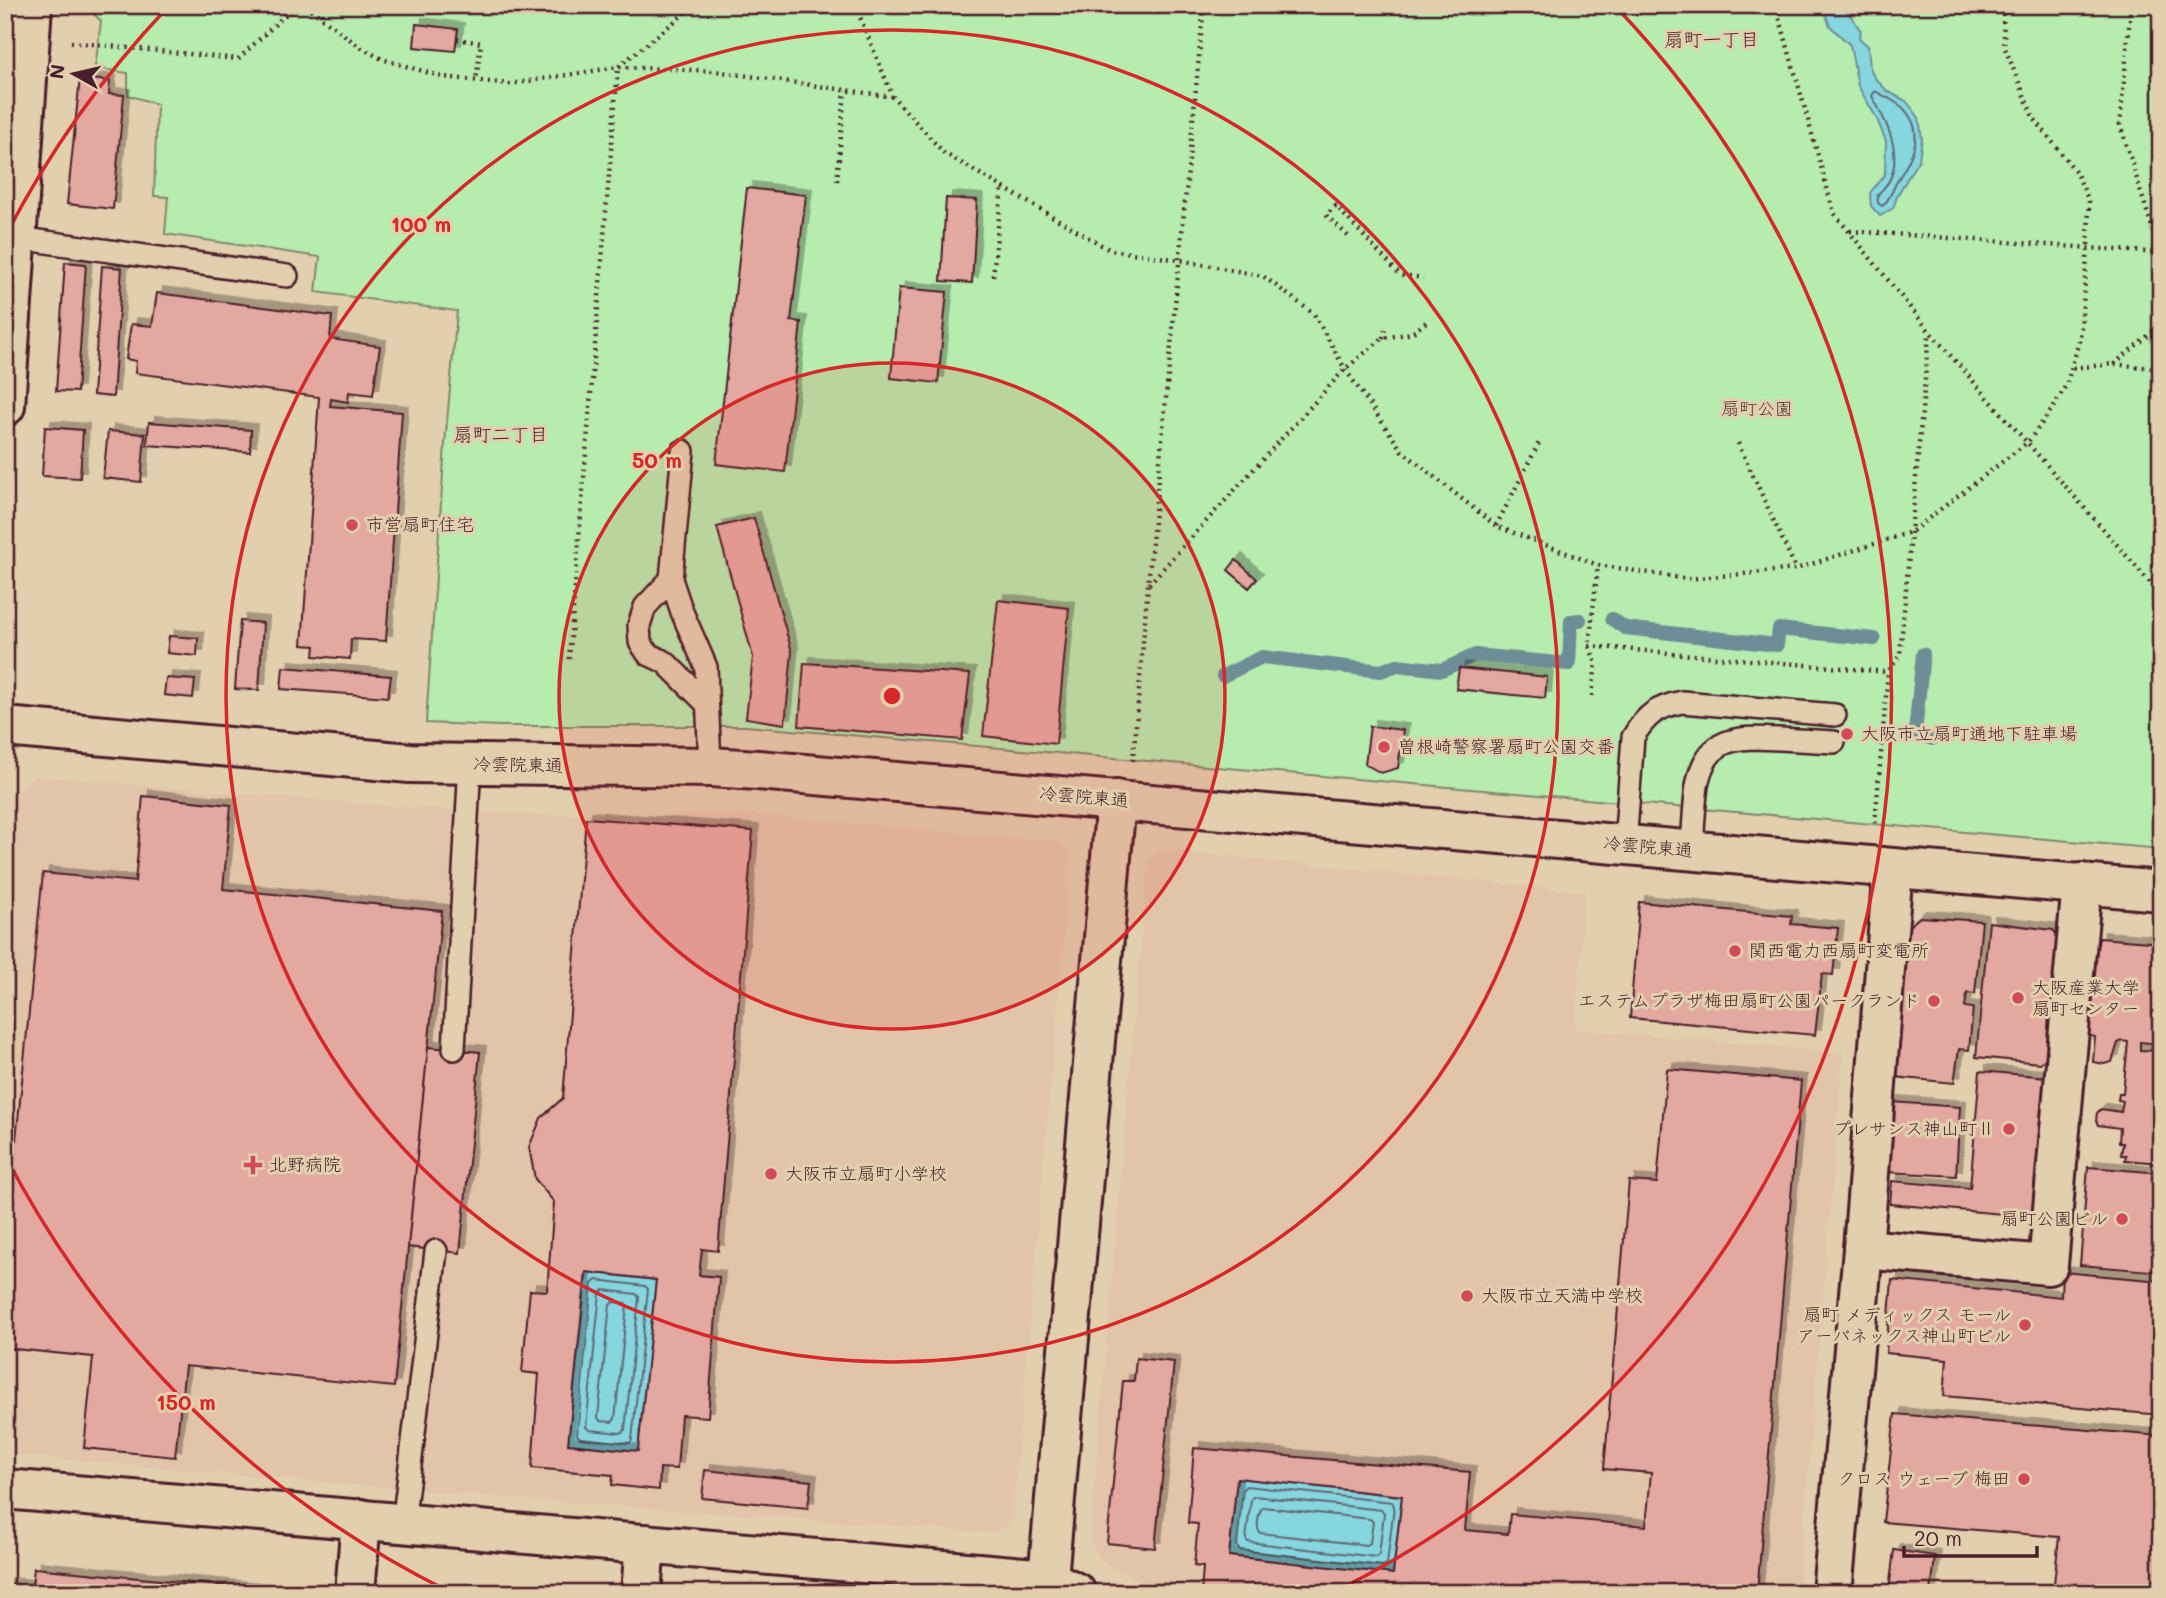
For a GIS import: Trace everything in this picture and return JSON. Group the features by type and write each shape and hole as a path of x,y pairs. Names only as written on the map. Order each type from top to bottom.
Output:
{"street":[{"path":"5,406 32,5"},
{"name":"冷雲院東通","path":"5,727 410,763 710,767 1124,785 1625,845 2161,891"},
{"path":"5,1489 645,1544 1058,1588 1124,785"},
{"path":"1832,1593 1893,868"},
{"path":"1863,1249 2049,1265 2082,883"},
{"path":"355,1593 361,1519"},
{"path":"641,1593 645,1544"}],"lane":[{"path":"18,238 287,276"},
{"path":"683,451 671,579 706,667 710,767"},
{"path":"671,579 645,607 639,625 640,642 648,654 665,662 707,704"},
{"path":"1625,845 1633,737 1651,713 1682,702 1835,715"},
{"path":"1692,851 1698,784 1713,751 1727,740 1743,737 1834,742"},
{"path":"454,1049 470,764"},
{"path":"403,1524 436,1251"}],"path":[{"path":"71,42 239,59 296,5"},
{"path":"305,5 360,47 382,59 443,77 510,84 618,67 715,71 893,97"},
{"path":"569,659 618,67 695,5"},
{"path":"856,5 893,97 944,153 1110,250 1263,276 1314,314 1346,369 1402,451 1496,526 1598,565 1688,579 1796,569 1911,532 2028,442 2055,405 2073,368 2080,338 2089,201 2076,172 2033,117 2005,48 2002,5"},
{"path":"1124,785 1148,584 1204,5"},
{"path":"1776,5 1834,213 1930,332 2161,595"},
{"path":"1849,231 2160,253 2120,125 2131,5"},
{"path":"457,39 481,43 476,81"},
{"path":"837,181 845,90"},
{"path":"993,276 1002,187"},
{"path":"1348,236 1326,215 1336,206 1400,275 1423,278"},
{"path":"1148,584 1346,369 1383,338 1412,334 1429,320"},
{"path":"2113,364 2161,325"},
{"path":"1383,338 1385,328"},
{"path":"1874,831 1888,672 1900,655 1930,332"},
{"path":"2073,368 2113,364 2161,369"},
{"path":"1496,526 1541,439"},
{"path":"1738,443 1796,569"},
{"path":"1592,696 1596,663 1589,646 1598,565"},
{"path":"1589,646 1888,672"}],"shaded area":[{"path":"34,776 388,806 531,815 754,814 1061,842 1071,854 1012,1520 995,1533 471,1495 5,1454 5,876 11,798"},
{"name":"大阪市立天満中学校","path":"1160,850 1585,892 1575,1029 1843,1053 1798,1593 1168,1593 1102,1562 1090,1540 1148,859"}],"green space":[{"name":"扇町公園","path":"85,5 2161,5 2161,849 746,726 501,726 426,723 457,311 316,292 320,257 165,234 168,197 154,196 157,104 128,95 128,73 95,68 101,21"}],"water":[{"path":"1822,5 1843,5 1861,31 1859,38 1868,46 1870,68 1874,77 1887,91 1906,101 1919,118 1922,139 1919,159 1898,194 1893,208 1880,216 1871,206 1870,193 1885,174 1886,141 1858,86 1850,45 1830,26"},
{"path":"587,1272 656,1280 638,1451 568,1444"},
{"path":"1237,1478 1402,1496 1393,1574 1229,1556"}],"building":[{"path":"416,24 458,29 455,51 414,47"},
{"path":"80,78 110,81 109,94 124,95 113,209 67,204"},
{"path":"747,188 806,195 791,321 801,322 785,472 716,464"},
{"path":"946,198 977,200 972,283 941,281"},
{"path":"65,262 86,264 77,392 56,391"},
{"path":"102,266 122,268 113,397 93,395"},
{"path":"899,288 947,292 938,383 891,378"},
{"name":"市営扇町住宅","path":"157,293 332,316 330,339 380,346 373,395 349,392 348,402 331,399 330,406 402,412 386,641 351,639 350,659 314,656 315,646 302,645 319,397 135,373 136,361 126,359 131,324 152,326"},
{"path":"149,422 251,430 250,452 147,445"},
{"path":"45,427 83,430 80,478 42,476"},
{"path":"108,431 145,434 141,482 103,478"},
{"path":"754,518 792,652 785,724 746,718 753,657 717,527"},
{"path":"1236,560 1257,579 1249,588 1228,570"},
{"path":"998,600 1069,608 1056,744 983,736"},
{"path":"240,621 263,623 259,690 235,689"},
{"path":"169,636 198,638 197,656 167,653"},
{"path":"804,663 970,674 962,740 799,726"},
{"path":"283,667 391,676 388,697 281,689"},
{"path":"1459,668 1547,677 1545,698 1456,689"},
{"path":"166,678 195,680 193,698 164,695"},
{"name":"曽根崎警察署扇町公園交番","path":"1370,726 1403,730 1398,768 1381,773 1365,764"},
{"name":"北野病院","path":"143,796 231,805 223,889 442,911 394,1387 185,1366 175,1457 84,1448 93,1357 5,1348 5,1249 43,873 135,882"},
{"path":"586,818 753,831 718,1251 702,1249 699,1275 719,1277 708,1417 681,1415 677,1469 660,1468 659,1490 612,1485 613,1475 532,1468 539,1374 522,1372 530,1290 547,1291 554,1202 535,1179 529,1147 541,1118 563,1098","holes":["586,1272 656,1280 638,1451 568,1444"]},
{"name":"関西電力西扇町変電所","path":"1639,902 1792,916 1791,924 1838,928 1833,975 1822,974 1815,1035 1630,1018"},
{"name":"エステムプラザ梅田扇町公園パークランド","path":"1920,917 1982,921 1975,994 1967,993 1965,1007 1973,1008 1969,1050 1959,1049 1954,1083 1895,1077 1909,926"},
{"name":"大阪産業大学 扇町センター","path":"1989,922 2053,930 2061,939 2049,1056 2040,1063 1976,1057"},
{"path":"2099,938 2161,943 2161,1044 2140,1042 2140,1050 2161,1051 2161,1163 2125,1160 2126,1155 2121,1155 2123,1143 2119,1143 2120,1128 2098,1125 2096,1121 2097,1113 2101,1109 2121,1112 2123,1101 2118,1100 2119,1093 2123,1093 2128,1042 2118,1043 2112,1062 2093,1062 2095,1037 2087,1035 2096,944"},
{"path":"428,1047 480,1052 460,1253 408,1247"},
{"path":"1667,1069 1801,1081 1757,1593 1201,1593 1203,1567 1194,1566 1198,1524 1188,1523 1194,1448 1470,1472 1465,1530 1508,1534 1510,1514 1646,1526 1651,1473 1604,1469 1629,1181 1657,1183","holes":["1237,1478 1402,1496 1393,1574 1229,1556"]},
{"name":"プレサンス神山町Ⅱ","path":"1980,1071 2047,1077 2036,1217 1890,1204 1892,1181 1970,1188"},
{"path":"1892,1102 1960,1107 1956,1176 1887,1172"},
{"name":"扇町公園ビル","path":"2088,1167 2161,1173 2161,1272 2080,1265"},
{"name":"扇町 メディックス モール アーバネックス神山町ビル","path":"2062,1272 2161,1281 2161,1415 1944,1396 1947,1359 1886,1353 1892,1280 2061,1297"},
{"path":"1136,1358 1174,1362 1155,1548 1107,1543 1123,1381 1134,1381"},
{"name":"クロス ウェーブ 梅田","path":"1895,1414 2161,1436 2161,1593 2053,1593 2059,1537 1883,1522"},
{"path":"705,1470 811,1481 808,1508 702,1498"},
{"path":"1894,1550 1935,1556 1931,1593 1889,1590"},
{"path":"34,1568 254,1589 254,1593 5,1593 6,1584 32,1586"}],"waterway":[{"path":"1612,619 1625,628 1777,645 1779,629 1874,639"},
{"path":"1223,676 1262,657 1381,671 1397,665 1442,670 1475,655 1569,664 1571,621 1580,620"},
{"path":"1923,654 1915,733 1932,739"}],"place":[{"name":"市営扇町住宅","path":"352,525"},
{"name":"大阪市立扇町通地下駐車場","path":"1847,734"},
{"name":"曽根崎警察署扇町公園交番","path":"1384,747"},
{"name":"関西電力西扇町変電所","path":"1735,951"},
{"name":"大阪産業大学 扇町センター","path":"2018,998"},
{"name":"エステムプラザ梅田扇町公園パークランド","path":"1934,1001"},
{"name":"プレサンス神山町Ⅱ","path":"2009,1129"},
{"name":"北野病院","path":"253,1165"},
{"name":"大阪市立扇町小学校","path":"771,1174"},
{"name":"扇町公園ビル","path":"2122,1219"},
{"name":"大阪市立天満中学校","path":"1467,1296"},
{"name":"扇町 メディックス モール アーバネックス神山町ビル","path":"2025,1325"},
{"name":"クロス ウェーブ 梅田","path":"2024,1479"}],"district":[{"name":"扇町一丁目","path":"1712,39"},
{"name":"扇町二丁目","path":"501,434"}]}
